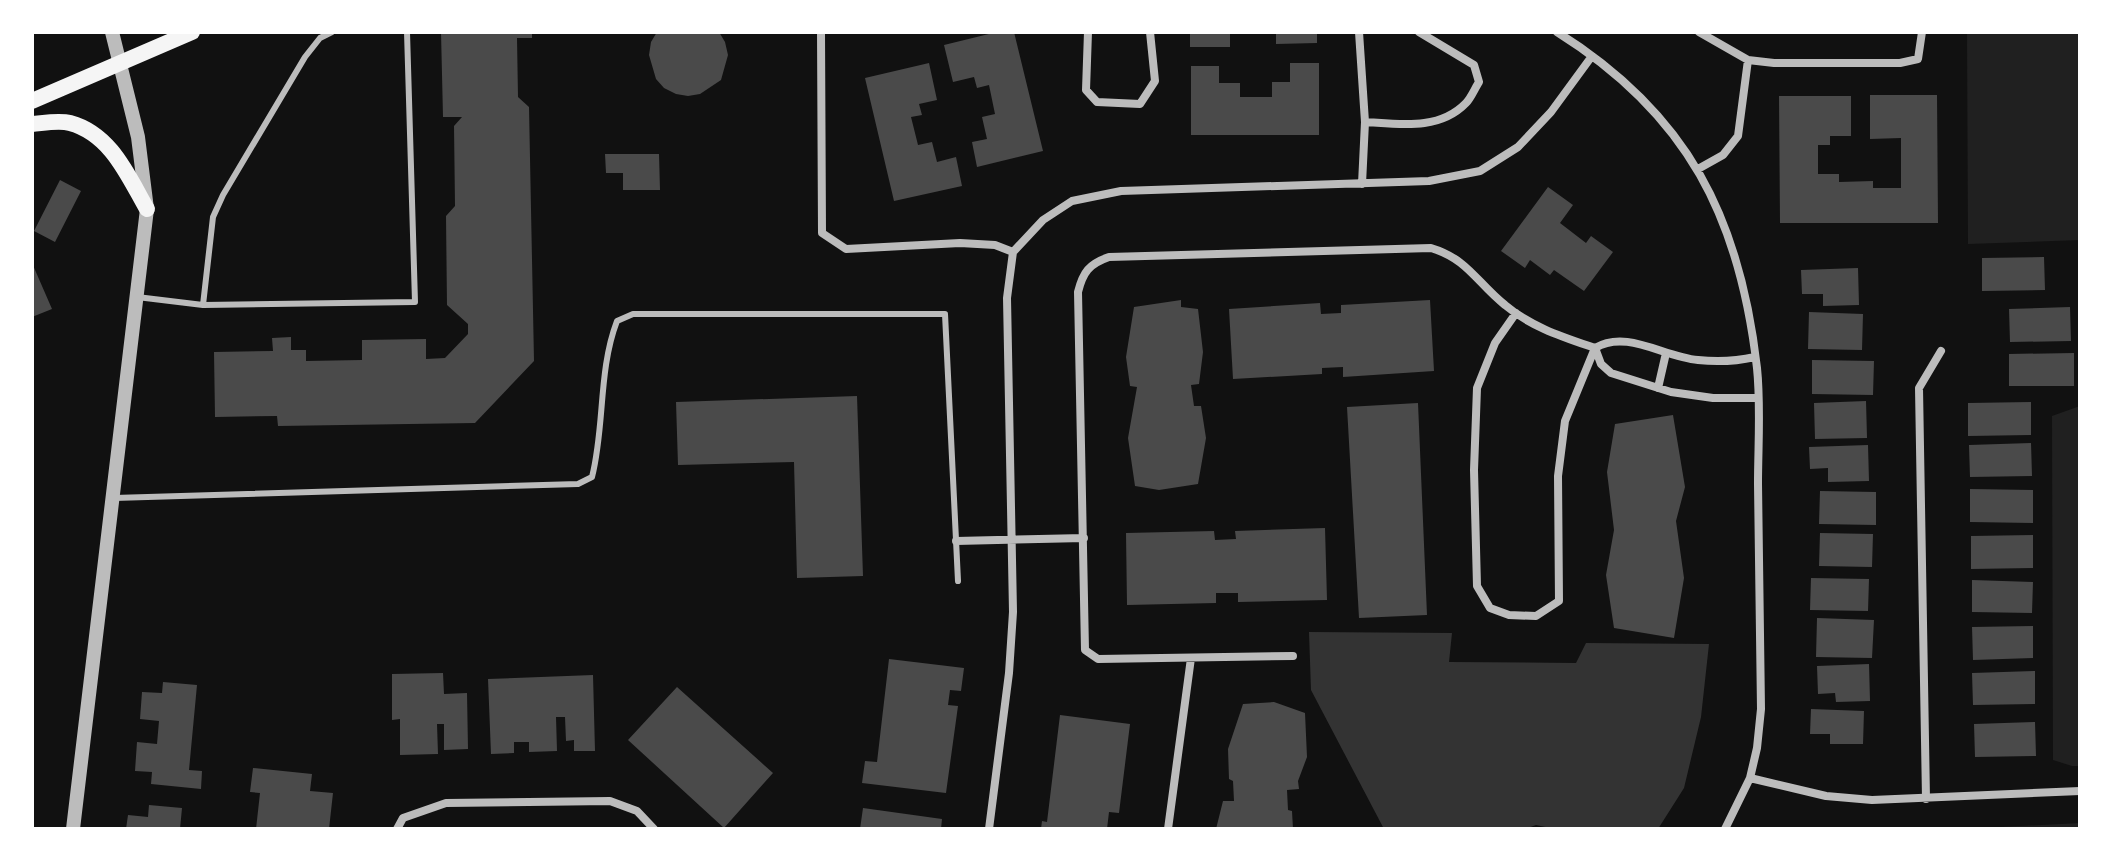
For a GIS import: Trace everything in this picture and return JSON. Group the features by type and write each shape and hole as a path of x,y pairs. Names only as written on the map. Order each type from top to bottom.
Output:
{"main road":[{"path":"32,101 192,32"},
{"path":"32,124 68,122 92,132 111,148 147,209"}],"street":[{"path":"73,829 147,209 138,137 112,32"},
{"path":"821,32 822,233 846,249 960,243 995,245 1013,252"},
{"path":"1088,32 1086,90 1097,102 1140,104 1155,81 1150,32"},
{"path":"1359,32 1365,122 1362,184"},
{"path":"1365,122 1414,125 1440,120 1466,103 1479,82 1474,65 1419,32"},
{"path":"1557,32 1622,80 1668,128 1698,169 1717,204 1734,247 1747,300 1757,398 1761,709 1750,778 1725,829"},
{"path":"1699,32 1748,60 1774,63 1900,63 1918,59 1922,32"},
{"path":"989,829 1009,673 1013,612 1007,298 1013,252 1043,220 1072,201 1121,191 1429,181 1480,171 1518,147 1551,112 1592,56"},
{"path":"1698,169 1723,155 1738,136 1748,60"},
{"path":"1293,656 1098,659 1085,650 1078,292 1082,275 1091,263 1109,257 1431,248 1451,254 1516,313 1536,327 1595,348 1601,364 1611,373 1658,388 1713,398 1757,398"},
{"path":"1516,313 1495,343 1477,388 1474,470 1477,586 1490,608 1509,615 1536,616 1559,601 1558,476 1565,421 1595,348 1620,339 1698,360 1755,357"},
{"path":"1926,799 1919,388 1941,351"},
{"path":"1658,388 1666,353"},
{"path":"956,541 1084,538"},
{"path":"1168,829 1191,658"},
{"path":"1750,778 1826,796 1872,800 2080,791"},
{"path":"397,829 403,818 446,803 610,801 637,811 654,829"}],"lane":[{"path":"203,305 213,217 223,195 305,57 320,38 332,32"},
{"path":"137,297 203,305 415,302 407,32"},
{"path":"113,498 578,484 592,477 597,458 608,346 617,321 633,314 945,314 958,581"}],"shaded area":[{"path":"1967,32 2080,32 2080,240 1968,244"},
{"path":"2080,406 2080,766 2072,766 2053,760 2052,416"},
{"path":"1309,632 1452,633 1449,662 1576,663 1586,643 1709,644 1701,717 1684,788 1658,829 1555,829 1536,825 1525,829 1384,829 1311,690"},
{"path":"2080,823 2080,829 1961,829"}],"building":[{"path":"441,32 532,32 532,38 517,38 518,97 529,107 534,361 475,423 278,426 277,416 215,417 214,352 273,351 272,338 291,337 291,350 306,350 306,361 362,360 362,340 426,339 426,359 445,358 468,334 468,324 447,305 446,216 455,206 454,126 462,117 443,117"},
{"path":"657,32 719,32 728,55 721,80 700,94 688,96 664,88 656,79 649,55"},
{"path":"997,32 1014,32 1043,151 977,167 972,142 987,139 982,117 995,114 989,85 977,88 974,77 953,82 944,45"},
{"path":"1190,32 1230,32 1230,47 1190,47"},
{"path":"1276,32 1317,32 1317,43 1276,44"},
{"path":"929,63 937,100 919,104 922,115 911,117 918,145 932,142 937,162 956,157 962,186 894,201 865,78"},
{"path":"1290,63 1319,63 1319,135 1191,135 1191,66 1219,66 1219,83 1240,83 1240,97 1272,97 1272,82 1290,82"},
{"path":"1870,95 1937,95 1938,223 1780,223 1779,96 1851,96 1851,136 1830,136 1830,145 1818,145 1818,174 1839,174 1839,182 1873,181 1873,188 1901,188 1901,138 1870,139"},
{"path":"605,154 659,154 660,190 623,190 623,173 606,173"},
{"path":"60,180 81,191 55,242 34,231"},
{"path":"1548,187 1573,205 1560,223 1586,243 1591,236 1613,252 1584,291 1554,270 1550,275 1530,260 1525,268 1501,251"},
{"path":"2044,257 2045,290 1982,291 1982,258"},
{"path":"32,263 52,309 32,317"},
{"path":"1858,268 1859,305 1823,306 1823,294 1802,294 1801,270"},
{"path":"1181,300 1181,307 1198,309 1203,352 1199,384 1191,385 1194,406 1201,406 1206,438 1198,484 1159,490 1135,486 1128,438 1137,387 1130,386 1126,357 1134,307"},
{"path":"1430,300 1434,371 1343,377 1343,367 1322,368 1322,374 1233,379 1229,309 1320,303 1321,314 1341,313 1341,305"},
{"path":"2070,307 2071,341 2010,342 2009,309"},
{"path":"1809,312 1863,314 1862,350 1808,349"},
{"path":"2074,353 2074,386 2009,386 2009,354"},
{"path":"1812,360 1874,361 1873,395 1812,394"},
{"path":"857,396 863,576 797,578 794,462 678,465 676,402"},
{"path":"1866,401 1867,438 1815,439 1814,403"},
{"path":"2031,402 2031,435 1968,436 1968,403"},
{"path":"1418,403 1427,615 1359,618 1347,407"},
{"path":"1673,415 1685,487 1676,521 1684,578 1674,638 1614,628 1606,575 1614,530 1607,472 1615,424"},
{"path":"2031,443 2032,476 1970,477 1969,445"},
{"path":"1868,445 1869,481 1828,482 1828,468 1810,469 1809,447"},
{"path":"1970,489 2033,490 2033,523 1970,522"},
{"path":"1820,491 1876,492 1876,525 1819,524"},
{"path":"1325,528 1327,600 1238,602 1238,593 1216,593 1216,603 1127,605 1126,533 1214,531 1215,540 1236,539 1235,531"},
{"path":"1820,533 1873,534 1872,567 1819,566"},
{"path":"2033,535 2033,568 1971,569 1971,536"},
{"path":"1811,578 1869,579 1868,611 1810,610"},
{"path":"1972,580 2033,582 2032,613 1972,612"},
{"path":"1817,618 1874,620 1872,658 1816,657"},
{"path":"2033,626 2033,658 1973,660 1972,627"},
{"path":"889,659 964,668 961,691 950,690 948,705 958,706 946,793 862,783 865,761 877,762"},
{"path":"1869,664 1870,701 1836,702 1835,693 1818,694 1817,666"},
{"path":"2035,671 2035,704 1973,705 1972,673"},
{"path":"443,673 444,694 467,693 468,749 444,750 444,724 437,724 438,754 400,755 400,719 392,720 392,674"},
{"path":"593,675 595,751 574,751 574,740 566,741 565,717 556,717 557,751 529,752 529,742 514,742 514,753 491,754 488,679"},
{"path":"163,682 197,685 189,770 202,771 201,789 151,784 152,772 135,771 137,742 157,744 159,721 140,719 142,692 162,693"},
{"path":"677,687 773,773 724,828 628,740"},
{"path":"1274,702 1305,713 1307,757 1298,781 1299,789 1287,790 1293,829 1216,829 1223,801 1234,801 1233,781 1229,779 1228,749 1243,704"},
{"path":"1811,709 1864,711 1863,744 1830,744 1830,734 1810,734"},
{"path":"1060,715 1130,724 1119,813 1109,812 1107,829 1041,829 1042,821 1047,822"},
{"path":"2035,722 2036,756 1975,757 1974,724"},
{"path":"253,768 312,774 310,791 333,793 329,829 256,829 260,793 250,792"},
{"path":"149,805 182,808 180,829 126,829 128,815 148,817"},
{"path":"863,808 942,819 941,829 860,829"}]}
